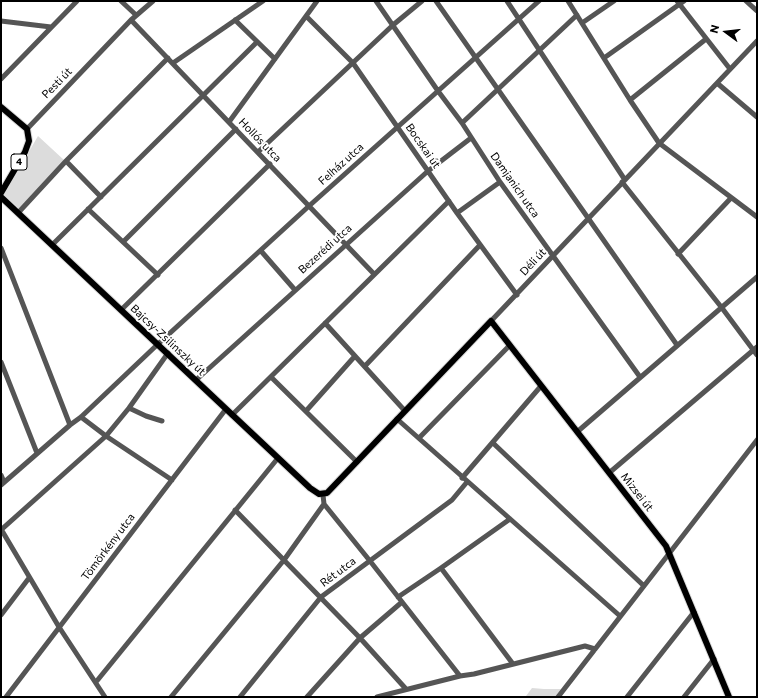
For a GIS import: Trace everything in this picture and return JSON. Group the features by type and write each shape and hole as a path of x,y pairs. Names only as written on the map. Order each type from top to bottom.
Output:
{"main road":[{"path":"1,108 27,129"},
{"name":"4","path":"1,193 29,141 27,129"},
{"name":"Bajcsy-Zsilinszky út","path":"1,197 310,488 318,494 323,495"},
{"name":"Mizsei út","path":"491,321 663,540 729,697"},
{"name":"Déli út","path":"323,495 329,491 357,462 491,321"}],"street":[{"path":"1,79 77,1"},
{"path":"121,1 136,15"},
{"name":"Pesti út","path":"27,129 131,20 153,1"},
{"path":"173,63 262,1"},
{"path":"229,122 317,1"},
{"name":"Damjanich utca","path":"376,1 462,123 500,182 640,377"},
{"path":"258,152 393,25 422,1"},
{"path":"436,1 677,345"},
{"path":"507,1 623,181 678,254 755,348 757,355"},
{"name":"Felház utca","path":"2,483 81,417 158,344 309,206 539,1"},
{"path":"568,1 630,100 660,143 757,217"},
{"path":"582,24 614,1"},
{"path":"746,1 757,11"},
{"path":"604,58 681,2 706,39 730,70"},
{"path":"462,123 577,15"},
{"name":"Bocskai út","path":"306,16 353,63 457,213 517,295"},
{"path":"1,20 51,27"},
{"name":"Hollós utca","path":"131,20 374,274"},
{"path":"235,20 275,59"},
{"path":"630,100 706,39"},
{"name":"Déli út","path":"491,321 757,41"},
{"path":"52,245 257,42"},
{"path":"18,213 66,161 168,58"},
{"path":"718,83 757,117"},
{"path":"123,242 236,129"},
{"name":"Bezerédi utca","path":"196,380 294,290 428,171 471,138"},
{"path":"66,161 101,196"},
{"path":"122,310 270,164"},
{"path":"457,213 500,182"},
{"path":"678,254 731,198"},
{"path":"232,415 449,201"},
{"path":"88,209 158,275"},
{"path":"365,366 480,245"},
{"path":"1,248 70,425"},
{"path":"261,251 294,290"},
{"path":"577,432 757,277"},
{"path":"325,323 405,411"},
{"path":"418,438 510,345"},
{"path":"609,473 755,348"},
{"path":"105,697 59,627 1,530 106,436 129,408 168,353"},
{"path":"306,411 355,356"},
{"path":"1,362 36,454"},
{"path":"271,377 357,462"},
{"path":"462,478 541,386"},
{"path":"129,408 146,416 162,421"},
{"name":"Tömörkény utca","path":"6,697 226,409"},
{"path":"81,417 106,436 172,480"},
{"path":"397,419 620,616"},
{"path":"558,697 757,440"},
{"path":"493,443 644,586"},
{"path":"96,682 278,458"},
{"path":"1,475 2,483"},
{"name":"Rét utca","path":"240,697 321,597 452,500 467,482"},
{"path":"323,495 324,504 460,676"},
{"path":"171,697 284,560 324,504"},
{"path":"235,510 321,597 406,689"},
{"path":"307,697 360,638 400,599 510,519"},
{"path":"442,568 513,664"},
{"path":"1,615 30,578"},
{"path":"627,697 694,612"},
{"path":"377,697 585,646 595,649"},
{"path":"684,697 714,659"}],"shaded area":[{"path":"38,136 64,160 18,213 2,198"},
{"path":"532,688 561,689 555,697 523,697 526,696"}]}
